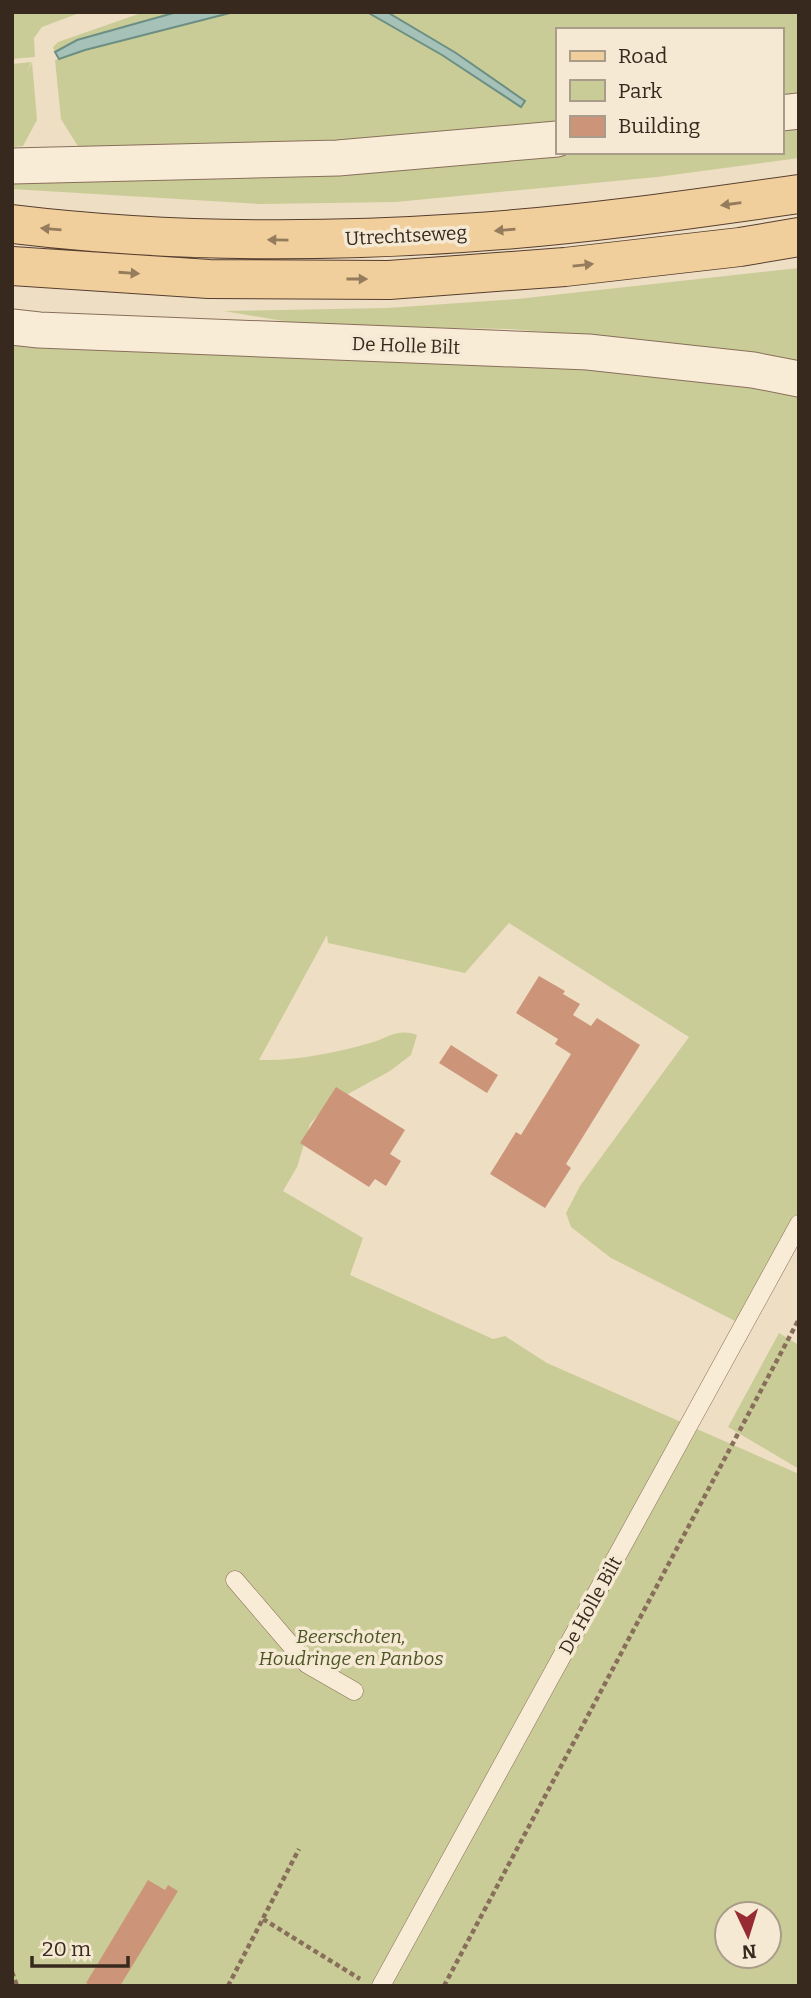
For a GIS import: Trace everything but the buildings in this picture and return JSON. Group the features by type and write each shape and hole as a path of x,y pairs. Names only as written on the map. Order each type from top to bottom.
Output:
{"main road":[{"name":"Utrechtseweg","path":"12,224 174,238 380,238 554,225 799,194"},
{"path":"12,266 209,279 388,279 565,267 740,247 799,237"}],"street":[{"path":"12,166 338,158 556,139"},
{"name":"De Holle Bilt","path":"12,327 588,352 753,370 799,379"}],"lane":[{"name":"De Holle Bilt","path":"381,1986 799,1224"},
{"path":"235,1580 307,1664 354,1691"}],"path":[{"path":"444,1986 799,1319"},
{"path":"228,1986 299,1849"},
{"path":"263,1919 361,1979"},
{"path":"12,1972 17,1986"}],"green space":[{"path":"12,12 82,12 42,27 34,38 35,57 12,59"},
{"path":"144,12 177,12 77,40 55,52 53,47 58,42"},
{"path":"234,12 367,12 442,55 521,107 525,101 456,53 387,12 799,12 799,97 783,99 783,28 556,28 556,124 278,146 79,148 61,119 55,60"},
{"path":"31,62 27,72 32,62 37,120 23,146 12,147 12,64"},
{"path":"799,123 799,158 657,177 396,202 260,204 12,189 12,177 556,152 783,154 783,125"},
{"path":"799,268 799,361 647,341 511,329 295,323 224,311 387,308 517,299"},
{"name":"Beerschoten, Houdringe en Panbos","path":"12,339 502,359 799,391 799,1227 745,1326 611,1258 571,1227 566,1213 580,1186 689,1037 509,923 465,973 328,943 327,935 259,1060 301,1058 329,1053 398,1033 417,1035 411,1055 390,1071 326,1106 310,1124 297,1167 283,1191 363,1238 350,1275 493,1339 505,1336 547,1363 799,1474 799,1986 12,1986"},
{"path":"779,1333 799,1345 799,1469 728,1427"}],"shaded area":[{"path":"177,12 234,12 59,59 55,52 77,40"},
{"path":"367,12 387,12 456,53 525,101 521,107 442,55"}]}
